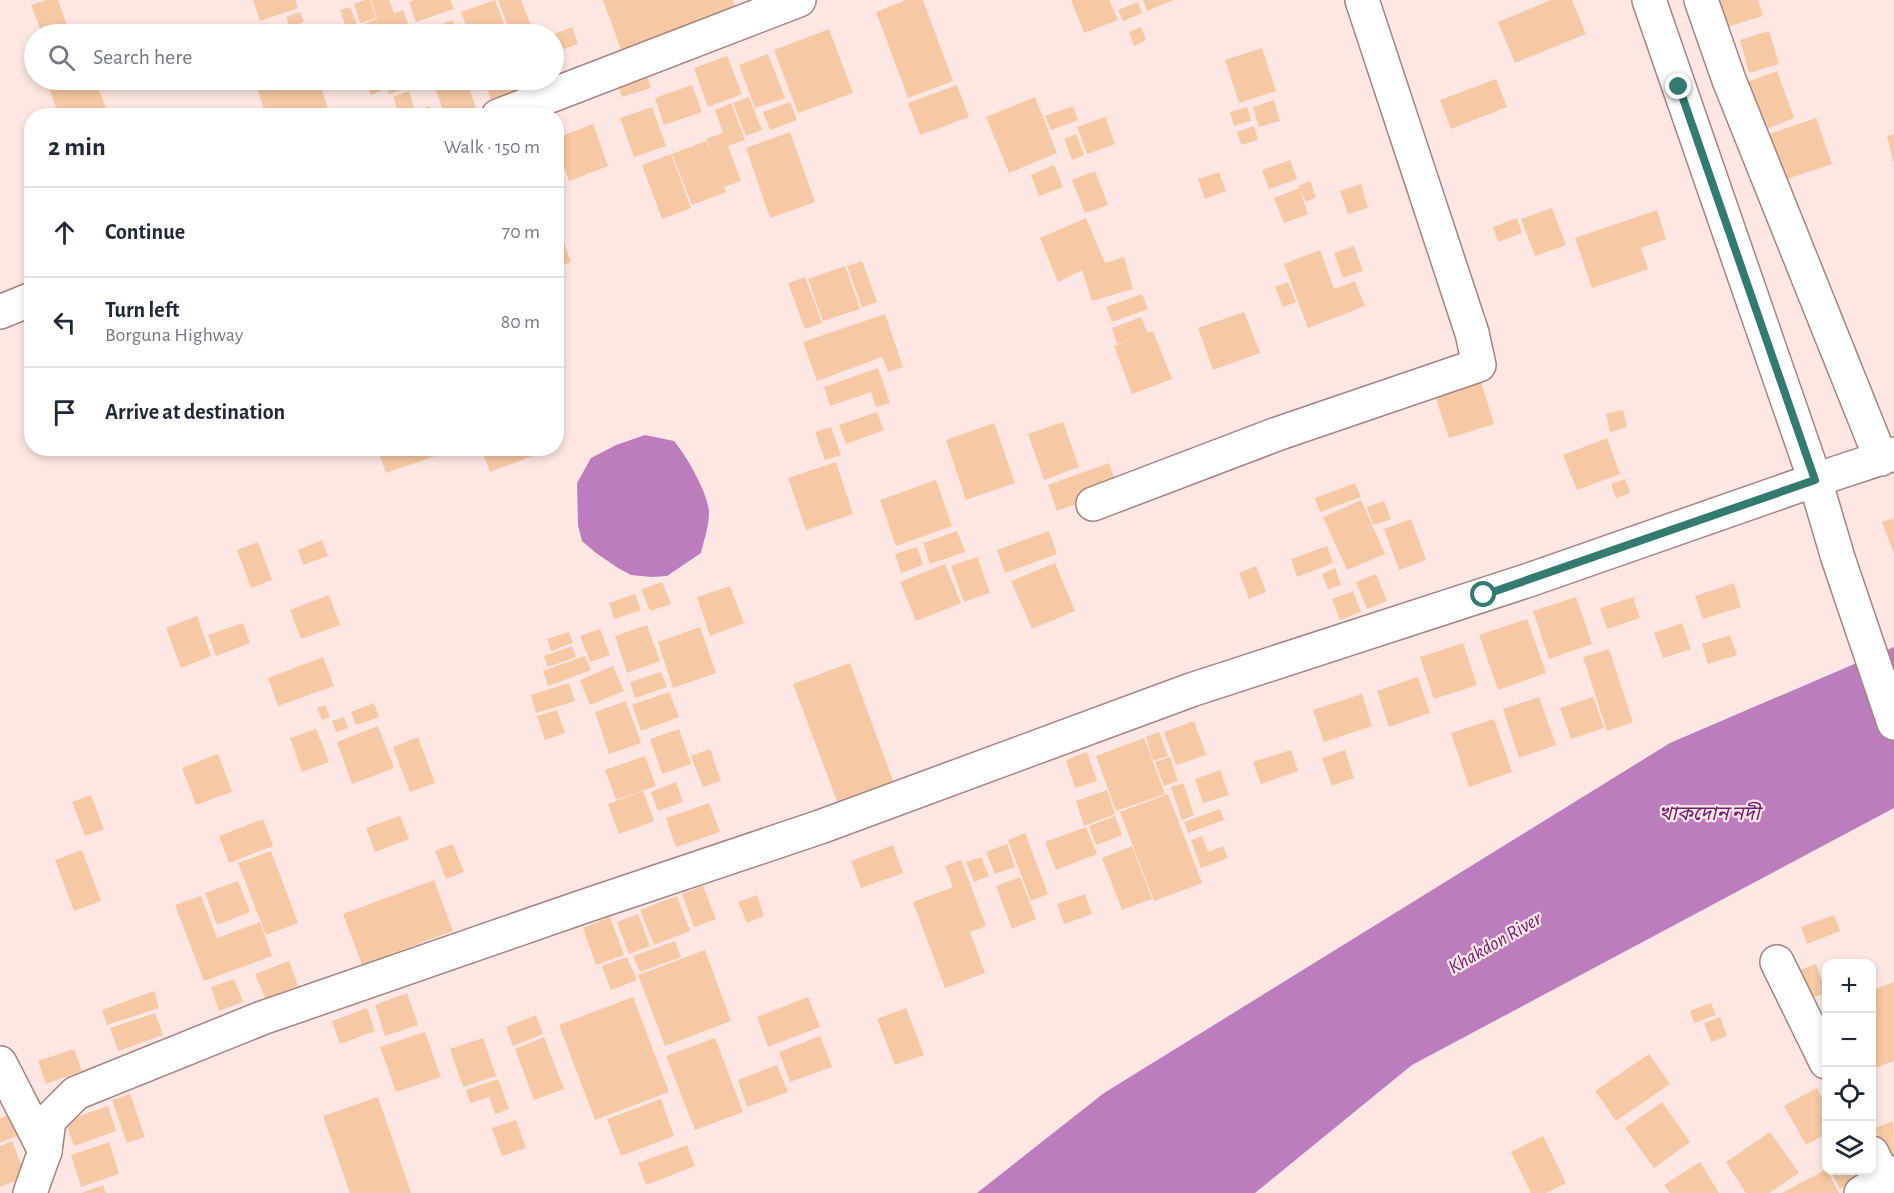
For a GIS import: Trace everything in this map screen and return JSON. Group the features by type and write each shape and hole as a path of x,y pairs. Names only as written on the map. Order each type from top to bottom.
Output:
{"street":[{"path":"519,108 799,0"},
{"path":"1093,504 1277,434 1479,365 1468,322 1362,0"},
{"path":"1649,0 1815,480 1838,558 1894,723"},
{"path":"30,1193 45,1151 49,1120 76,1093 262,1018 820,827 1191,690 1529,580 1887,457 1729,80 1701,0"},
{"path":"0,312 24,302"},
{"path":"1776,962 1822,1052"},
{"path":"0,1063 45,1151"}],"water":[{"path":"645,435 674,441 696,475 708,504 707,528 701,553 667,576 631,575 618,568 582,541 578,525 577,483 591,458 616,445"},
{"name":"খাকদোন নদী","path":"1894,647 1894,808 1412,1065 1255,1193 977,1193 1104,1093 1670,743"}],"building":[{"path":"46,0 58,0 66,24 38,24 31,5"},
{"path":"253,0 295,0 298,8 260,21"},
{"path":"370,0 376,18 360,23 354,4"},
{"path":"371,0 389,0 394,13 403,10 408,24 364,24 377,19"},
{"path":"450,0 454,9 416,22 409,2"},
{"path":"495,0 504,24 465,24 461,12"},
{"path":"498,0 521,0 530,24 507,24"},
{"path":"603,0 733,0 744,29 644,66 651,88 622,97 614,74 628,69"},
{"path":"906,0 923,0 953,81 908,98 876,12"},
{"path":"1071,0 1109,0 1118,20 1084,33"},
{"path":"1143,0 1173,0 1147,11"},
{"path":"1551,0 1572,0 1586,34 1515,63 1498,22"},
{"path":"1708,0 1758,0 1763,16 1717,30"},
{"path":"1138,2 1142,13 1123,21 1118,10"},
{"path":"350,7 357,24 345,24 340,10"},
{"path":"300,12 304,22 289,24 286,17"},
{"path":"453,20 454,24 442,24"},
{"path":"572,27 578,44 564,49 564,30"},
{"path":"1141,27 1146,40 1134,46 1129,32"},
{"path":"829,29 853,93 798,113 774,50"},
{"path":"1769,31 1779,64 1749,73 1740,40"},
{"path":"1262,48 1276,91 1239,103 1225,60"},
{"path":"768,54 785,98 755,108 739,65"},
{"path":"727,56 742,94 708,107 694,68"},
{"path":"1777,71 1794,118 1764,130 1747,82"},
{"path":"1496,79 1507,107 1451,129 1440,100"},
{"path":"692,85 702,112 664,125 655,98"},
{"path":"957,85 969,117 920,135 908,103"},
{"path":"50,90 99,90 106,108 56,108"},
{"path":"258,90 322,90 328,108 263,108"},
{"path":"369,90 383,90 371,95"},
{"path":"388,90 400,90 389,94"},
{"path":"436,90 470,90 476,108 442,108"},
{"path":"488,90 526,90 530,100 509,108 494,108"},
{"path":"409,91 414,108 397,108 393,97"},
{"path":"749,97 762,130 746,136 733,103"},
{"path":"1035,97 1057,153 1009,173 986,117"},
{"path":"1274,100 1280,121 1259,127 1253,107"},
{"path":"790,102 797,120 770,130 763,112"},
{"path":"731,103 745,140 728,146 741,181 724,187 726,192 692,205 672,154 706,141 718,169 706,139 723,133 715,110"},
{"path":"1073,106 1078,120 1051,130 1045,116"},
{"path":"652,107 666,146 634,157 620,118"},
{"path":"1247,107 1251,121 1234,126 1230,112"},
{"path":"1105,117 1115,144 1087,154 1077,127"},
{"path":"1816,118 1832,164 1778,182 1763,136"},
{"path":"593,124 608,166 569,181 564,168 564,135"},
{"path":"1254,126 1258,140 1241,145 1237,132"},
{"path":"790,132 815,202 770,218 746,148"},
{"path":"1076,134 1084,155 1072,160 1064,139"},
{"path":"1894,134 1894,162 1893,162 1887,136"},
{"path":"671,154 691,208 662,219 642,165"},
{"path":"1290,160 1297,179 1269,189 1262,170"},
{"path":"1054,165 1063,187 1039,196 1031,175"},
{"path":"1095,171 1108,205 1085,213 1072,180"},
{"path":"1219,172 1226,191 1205,199 1198,179"},
{"path":"1310,181 1316,197 1306,202 1298,186"},
{"path":"1361,184 1368,208 1348,214 1340,191"},
{"path":"1299,188 1308,214 1284,223 1274,198"},
{"path":"1552,208 1566,245 1535,256 1521,219"},
{"path":"1657,210 1666,239 1641,248 1648,269 1592,288 1575,238"},
{"path":"1086,218 1105,263 1124,257 1133,289 1092,301 1082,270 1058,282 1040,238"},
{"path":"1517,218 1522,233 1498,242 1493,227"},
{"path":"564,242 571,262 564,264"},
{"path":"1354,246 1363,271 1343,278 1334,253"},
{"path":"1320,250 1334,289 1355,281 1365,306 1308,328 1284,264"},
{"path":"862,261 877,302 862,307 847,266"},
{"path":"845,266 860,309 823,321 808,279"},
{"path":"805,277 822,323 805,329 788,283"},
{"path":"1288,282 1296,302 1283,307 1275,287"},
{"path":"1142,294 1148,309 1112,322 1106,307"},
{"path":"1244,312 1260,353 1213,370 1198,328"},
{"path":"885,314 903,367 888,372 882,357 817,381 803,342"},
{"path":"1141,317 1148,333 1153,331 1172,379 1132,394 1114,346 1139,337 1117,344 1112,328"},
{"path":"878,368 890,403 876,407 871,392 830,406 824,387"},
{"path":"1481,382 1494,424 1449,438 1435,396"},
{"path":"1623,410 1627,427 1610,432 1606,414"},
{"path":"877,412 884,430 846,444 839,425"},
{"path":"1063,422 1079,467 1044,480 1028,434"},
{"path":"994,423 1015,483 966,500 946,440"},
{"path":"831,427 841,455 825,460 815,432"},
{"path":"1607,438 1620,474 1577,490 1563,455"},
{"path":"380,456 435,456 386,473"},
{"path":"484,456 532,456 490,472"},
{"path":"836,462 853,514 806,530 788,478"},
{"path":"1109,463 1118,489 1057,511 1048,485"},
{"path":"1625,479 1630,493 1616,498 1611,484"},
{"path":"936,480 952,526 896,546 880,500"},
{"path":"1355,483 1361,497 1320,512 1315,498"},
{"path":"1361,500 1385,554 1347,570 1323,517"},
{"path":"1384,501 1391,519 1373,525 1367,507"},
{"path":"1894,518 1894,554 1882,522"},
{"path":"1411,519 1426,560 1399,570 1384,529"},
{"path":"957,531 965,552 930,564 923,543"},
{"path":"1049,531 1057,554 1005,573 997,550"},
{"path":"322,540 328,556 303,565 298,550"},
{"path":"258,542 272,580 251,588 237,550"},
{"path":"1327,546 1333,563 1297,577 1291,559"},
{"path":"917,547 923,565 901,573 895,554"},
{"path":"977,557 990,593 964,602 951,566"},
{"path":"1055,563 1075,611 1032,629 1011,581"},
{"path":"945,564 961,603 916,621 900,582"},
{"path":"1256,566 1266,592 1249,599 1239,573"},
{"path":"1335,568 1341,585 1328,589 1322,574"},
{"path":"1376,574 1387,601 1367,609 1356,582"},
{"path":"662,582 671,604 650,611 641,589"},
{"path":"1734,583 1741,607 1703,619 1695,596"},
{"path":"730,586 744,623 710,636 697,597"},
{"path":"1353,591 1361,612 1340,620 1332,599"},
{"path":"635,594 641,610 614,619 609,603"},
{"path":"329,595 340,625 301,639 290,610"},
{"path":"1576,597 1592,644 1549,659 1533,611"},
{"path":"1633,597 1640,618 1607,629 1600,608"},
{"path":"197,616 211,656 181,668 166,628"},
{"path":"1527,619 1546,673 1498,690 1479,635"},
{"path":"243,623 250,643 216,656 208,635"},
{"path":"1682,623 1691,649 1663,658 1654,633"},
{"path":"647,625 660,661 627,673 615,636"},
{"path":"700,627 716,673 673,688 658,642"},
{"path":"600,629 610,655 590,662 580,636"},
{"path":"569,632 573,643 551,651 547,639"},
{"path":"1730,635 1737,655 1708,664 1702,644"},
{"path":"1463,643 1477,685 1434,699 1420,657"},
{"path":"572,646 576,657 548,667 544,656"},
{"path":"1609,649 1633,722 1607,731 1583,657"},
{"path":"585,656 591,670 548,686 543,671"},
{"path":"323,657 334,686 278,706 268,678"},
{"path":"850,663 893,781 837,801 793,684"},
{"path":"613,666 624,691 590,705 580,680"},
{"path":"661,672 667,687 635,698 630,682"},
{"path":"1418,677 1430,713 1389,727 1377,691"},
{"path":"569,683 575,701 536,713 531,695"},
{"path":"669,692 679,717 641,731 632,705"},
{"path":"1362,694 1372,726 1324,742 1313,710"},
{"path":"1539,697 1556,745 1519,758 1503,709"},
{"path":"1593,697 1604,728 1571,739 1560,708"},
{"path":"626,701 641,743 609,754 595,712"},
{"path":"374,703 379,717 356,725 351,712"},
{"path":"325,705 330,717 322,720 317,708"},
{"path":"557,710 565,733 545,740 537,716"},
{"path":"344,717 348,728 336,732 332,721"},
{"path":"1494,719 1512,772 1469,787 1451,733"},
{"path":"1194,721 1206,755 1176,765 1164,732"},
{"path":"378,726 394,768 352,784 337,742"},
{"path":"316,729 329,762 302,772 290,738"},
{"path":"679,729 691,764 662,774 650,739"},
{"path":"1159,732 1168,756 1153,761 1146,737"},
{"path":"418,737 435,783 410,792 393,747"},
{"path":"1144,738 1165,794 1116,811 1096,756"},
{"path":"710,749 721,781 703,787 691,756"},
{"path":"1291,750 1298,771 1261,784 1253,762"},
{"path":"1345,750 1354,778 1332,786 1322,758"},
{"path":"1087,752 1097,781 1075,788 1066,760"},
{"path":"218,754 232,792 196,805 182,768"},
{"path":"645,756 656,786 616,800 605,770"},
{"path":"1170,757 1178,781 1164,786 1155,762"},
{"path":"1220,770 1229,795 1203,803 1195,779"},
{"path":"676,782 683,802 658,811 651,792"},
{"path":"1183,783 1194,815 1182,820 1171,787"},
{"path":"1107,790 1115,814 1084,826 1076,801"},
{"path":"643,791 654,821 619,834 608,804"},
{"path":"1168,794 1202,883 1154,901 1120,812"},
{"path":"91,795 104,829 85,836 72,802"},
{"path":"709,803 720,832 676,847 666,818"},
{"path":"1220,809 1224,820 1188,833 1184,822"},
{"path":"400,816 409,839 375,852 366,828"},
{"path":"1115,816 1122,835 1096,845 1089,826"},
{"path":"263,819 273,846 229,863 219,836"},
{"path":"1086,827 1097,854 1056,870 1045,842"},
{"path":"1025,833 1048,894 1031,901 1008,840"},
{"path":"1202,836 1208,852 1223,846 1228,858 1201,868 1191,840"},
{"path":"453,844 464,872 446,879 435,851"},
{"path":"1007,844 1015,867 995,874 986,852"},
{"path":"893,845 903,873 861,888 851,861"},
{"path":"1132,846 1152,899 1122,910 1102,858"},
{"path":"82,850 101,901 74,911 55,860"},
{"path":"271,851 298,923 266,935 238,863"},
{"path":"981,857 989,876 974,882 966,862"},
{"path":"961,860 986,926 970,932 985,973 945,988 913,902 953,887 945,866"},
{"path":"1020,877 1036,919 1012,929 996,886"},
{"path":"434,880 453,931 362,965 343,914"},
{"path":"238,881 250,912 217,925 205,893"},
{"path":"703,886 716,919 694,927 682,894"},
{"path":"1085,894 1092,914 1064,924 1057,904"},
{"path":"757,895 764,916 747,923 738,902"},
{"path":"201,896 217,938 260,922 272,956 204,981 175,905"},
{"path":"677,896 690,931 654,945 640,910"},
{"path":"638,914 650,946 629,954 617,922"},
{"path":"1834,915 1840,931 1807,944 1801,927"},
{"path":"610,917 624,955 596,965 583,928"},
{"path":"675,941 681,957 640,972 633,956"},
{"path":"705,950 731,1021 665,1046 638,975"},
{"path":"627,957 637,980 611,990 602,966"},
{"path":"289,961 298,986 265,998 255,974"},
{"path":"1816,964 1822,981 1822,994 1804,1001 1794,972"},
{"path":"234,979 243,1002 219,1011 211,987"},
{"path":"1894,982 1894,1061 1876,1068 1876,1013 1876,989"},
{"path":"154,991 159,1008 107,1025 102,1010"},
{"path":"407,993 418,1025 385,1036 375,1005"},
{"path":"633,997 669,1092 595,1120 559,1025"},
{"path":"808,997 820,1027 768,1047 757,1017"},
{"path":"1711,1003 1716,1015 1694,1023 1690,1011"},
{"path":"367,1008 375,1031 340,1044 332,1021"},
{"path":"906,1008 924,1055 895,1065 877,1019"},
{"path":"155,1013 163,1035 118,1051 110,1028"},
{"path":"536,1015 543,1034 513,1046 506,1027"},
{"path":"1720,1017 1727,1036 1711,1042 1704,1023"},
{"path":"425,1032 441,1077 396,1092 380,1047"},
{"path":"820,1036 832,1067 790,1082 779,1052"},
{"path":"544,1037 564,1089 534,1100 515,1049"},
{"path":"483,1038 496,1076 463,1087 450,1049"},
{"path":"715,1038 743,1112 695,1130 666,1056"},
{"path":"74,1049 82,1071 46,1084 38,1061"},
{"path":"1649,1054 1670,1084 1616,1121 1595,1091"},
{"path":"777,1065 788,1092 747,1107 738,1080"},
{"path":"498,1079 509,1109 495,1114 489,1097 470,1103 466,1090"},
{"path":"1817,1088 1822,1098 1822,1136 1806,1145 1784,1106"},
{"path":"130,1094 145,1137 127,1143 112,1100"},
{"path":"378,1097 411,1193 350,1193 323,1116"},
{"path":"661,1099 674,1136 621,1156 607,1119"},
{"path":"1662,1102 1690,1142 1654,1168 1625,1128"},
{"path":"108,1106 116,1131 74,1146 65,1121"},
{"path":"10,1114 19,1135 0,1143 0,1118"},
{"path":"516,1120 526,1148 502,1156 492,1128"},
{"path":"1893,1121 1894,1156 1886,1159 1876,1128"},
{"path":"1770,1132 1799,1173 1769,1193 1746,1193 1726,1162"},
{"path":"1543,1136 1566,1183 1546,1193 1531,1193 1511,1152"},
{"path":"12,1141 26,1177 0,1187 0,1146"},
{"path":"109,1142 119,1174 81,1187 71,1155"},
{"path":"687,1145 695,1166 646,1185 638,1163"},
{"path":"1700,1162 1719,1193 1670,1193 1664,1185"},
{"path":"1822,1172 1822,1175 1830,1175 1839,1193 1782,1193"},
{"path":"1833,1175 1864,1175 1865,1176 1840,1189"},
{"path":"103,1185 106,1193 82,1193"}],"route":[{"path":"1484,595 1815,480 1679,87"}],"water label":[{"name":"Khakdon River","path":"1495,943"}]}
